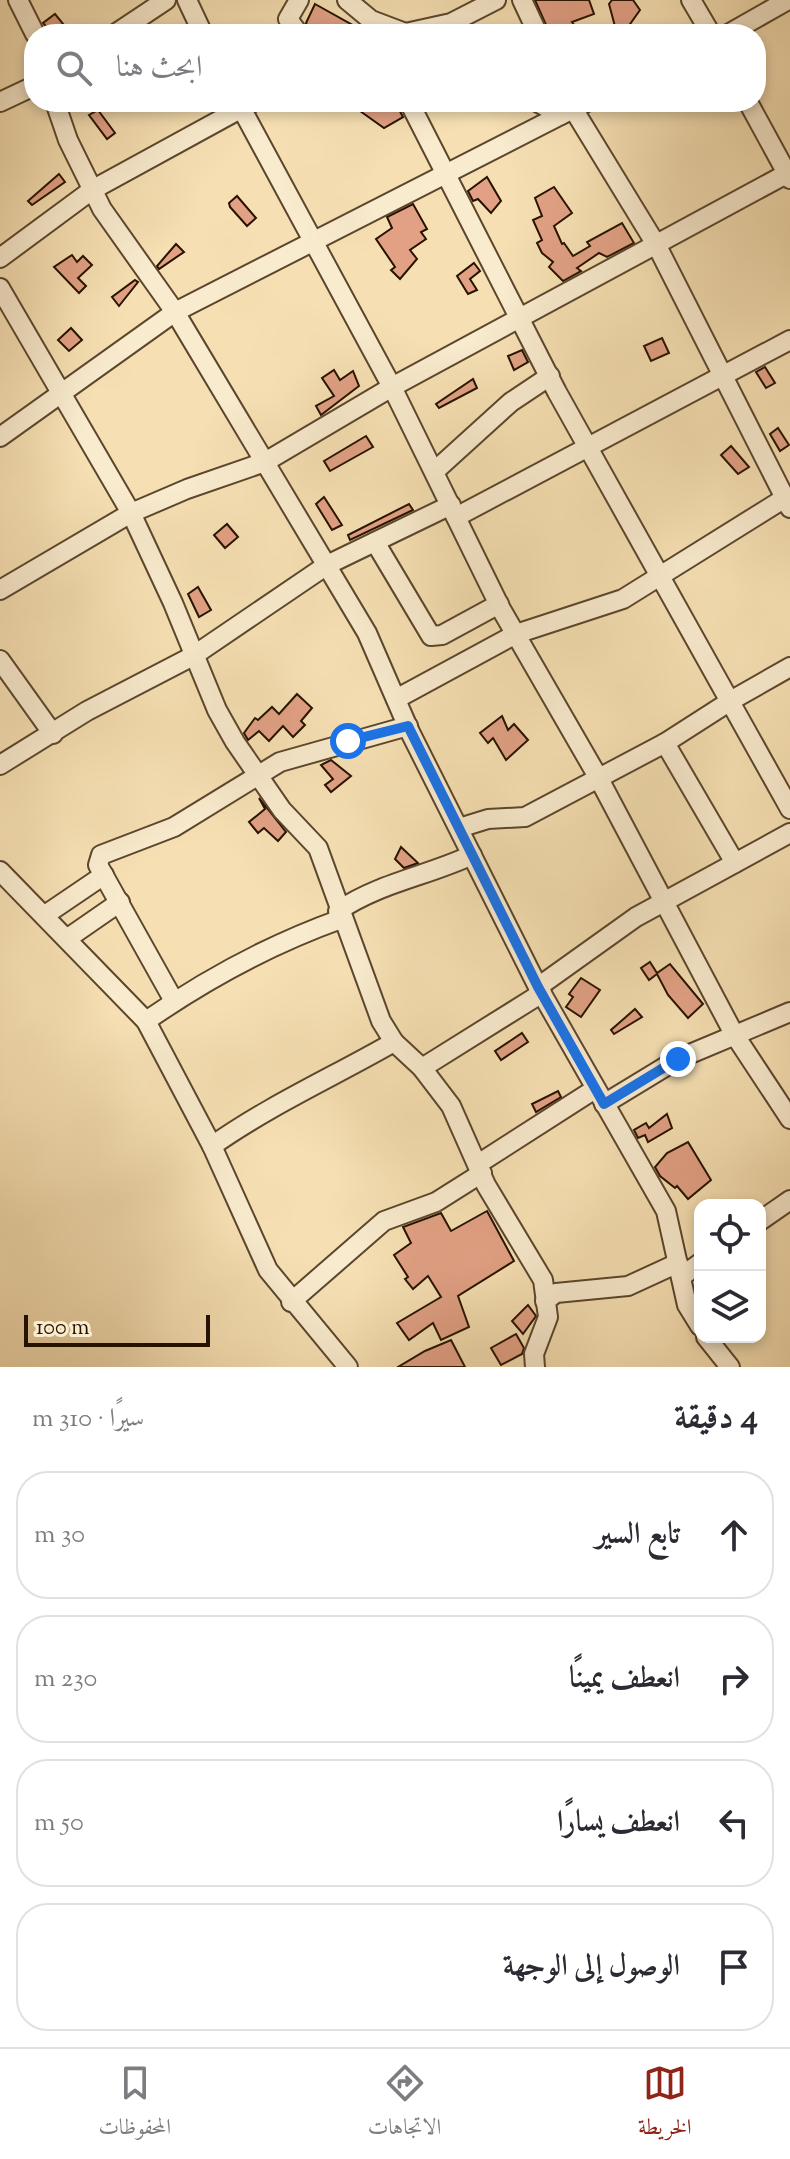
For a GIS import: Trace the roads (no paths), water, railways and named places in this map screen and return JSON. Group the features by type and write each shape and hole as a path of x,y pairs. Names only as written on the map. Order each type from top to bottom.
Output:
{"street":[{"path":"18,0 30,24"},
{"path":"130,24 166,0"},
{"path":"187,0 198,24"},
{"path":"292,24 288,19 299,0"},
{"path":"347,0 381,24"},
{"path":"447,24 496,0"},
{"path":"522,0 533,24"},
{"path":"691,0 705,24"},
{"path":"746,24 788,0"},
{"path":"0,102 24,91"},
{"path":"58,112 92,190 175,312 367,633 408,726 540,990 666,1211 687,1305 694,1316"},
{"path":"0,258 92,190 230,112"},
{"path":"248,112 312,242 436,470 499,604 598,777 734,1034 790,1119"},
{"path":"414,112 587,446 663,576 673,601 732,700 760,760 790,809"},
{"path":"0,437 175,312 563,112"},
{"path":"396,699 516,634 615,602 788,503 657,246 575,112"},
{"path":"0,590 131,513 187,489 265,462 392,387 789,175 754,112"},
{"path":"0,288 131,513 173,603 217,710 256,776 288,817 314,841 339,915 362,963 379,1015 394,1042 422,1068 451,1106 480,1168 543,1280 548,1317 534,1354 535,1367"},
{"path":"0,765 87,711 193,656 327,565 454,511 790,340"},
{"path":"436,470 511,402 550,376"},
{"path":"375,542 431,636 442,635 499,604"},
{"path":"0,660 53,734"},
{"path":"459,828 488,819 525,817 665,743 790,667"},
{"path":"174,1001 98,865 101,855 174,827 280,762 408,726"},
{"path":"665,743 735,863"},
{"path":"422,1068 540,990 662,903 790,833"},
{"path":"146,1021 174,1001 339,915 383,885 440,870 472,855"},
{"path":"0,871 146,1021 212,1146 268,1270 291,1302 348,1367"},
{"path":"45,915 104,875"},
{"path":"68,938 120,902"},
{"path":"291,1302 384,1221 436,1202 480,1168 599,1097 734,1034 790,1012"},
{"path":"212,1146 268,1107 326,1081 394,1042"},
{"path":"766,1217 790,1200"},
{"path":"545,1301 556,1293 628,1286 694,1265"},
{"path":"711,1343 730,1367"}]}
